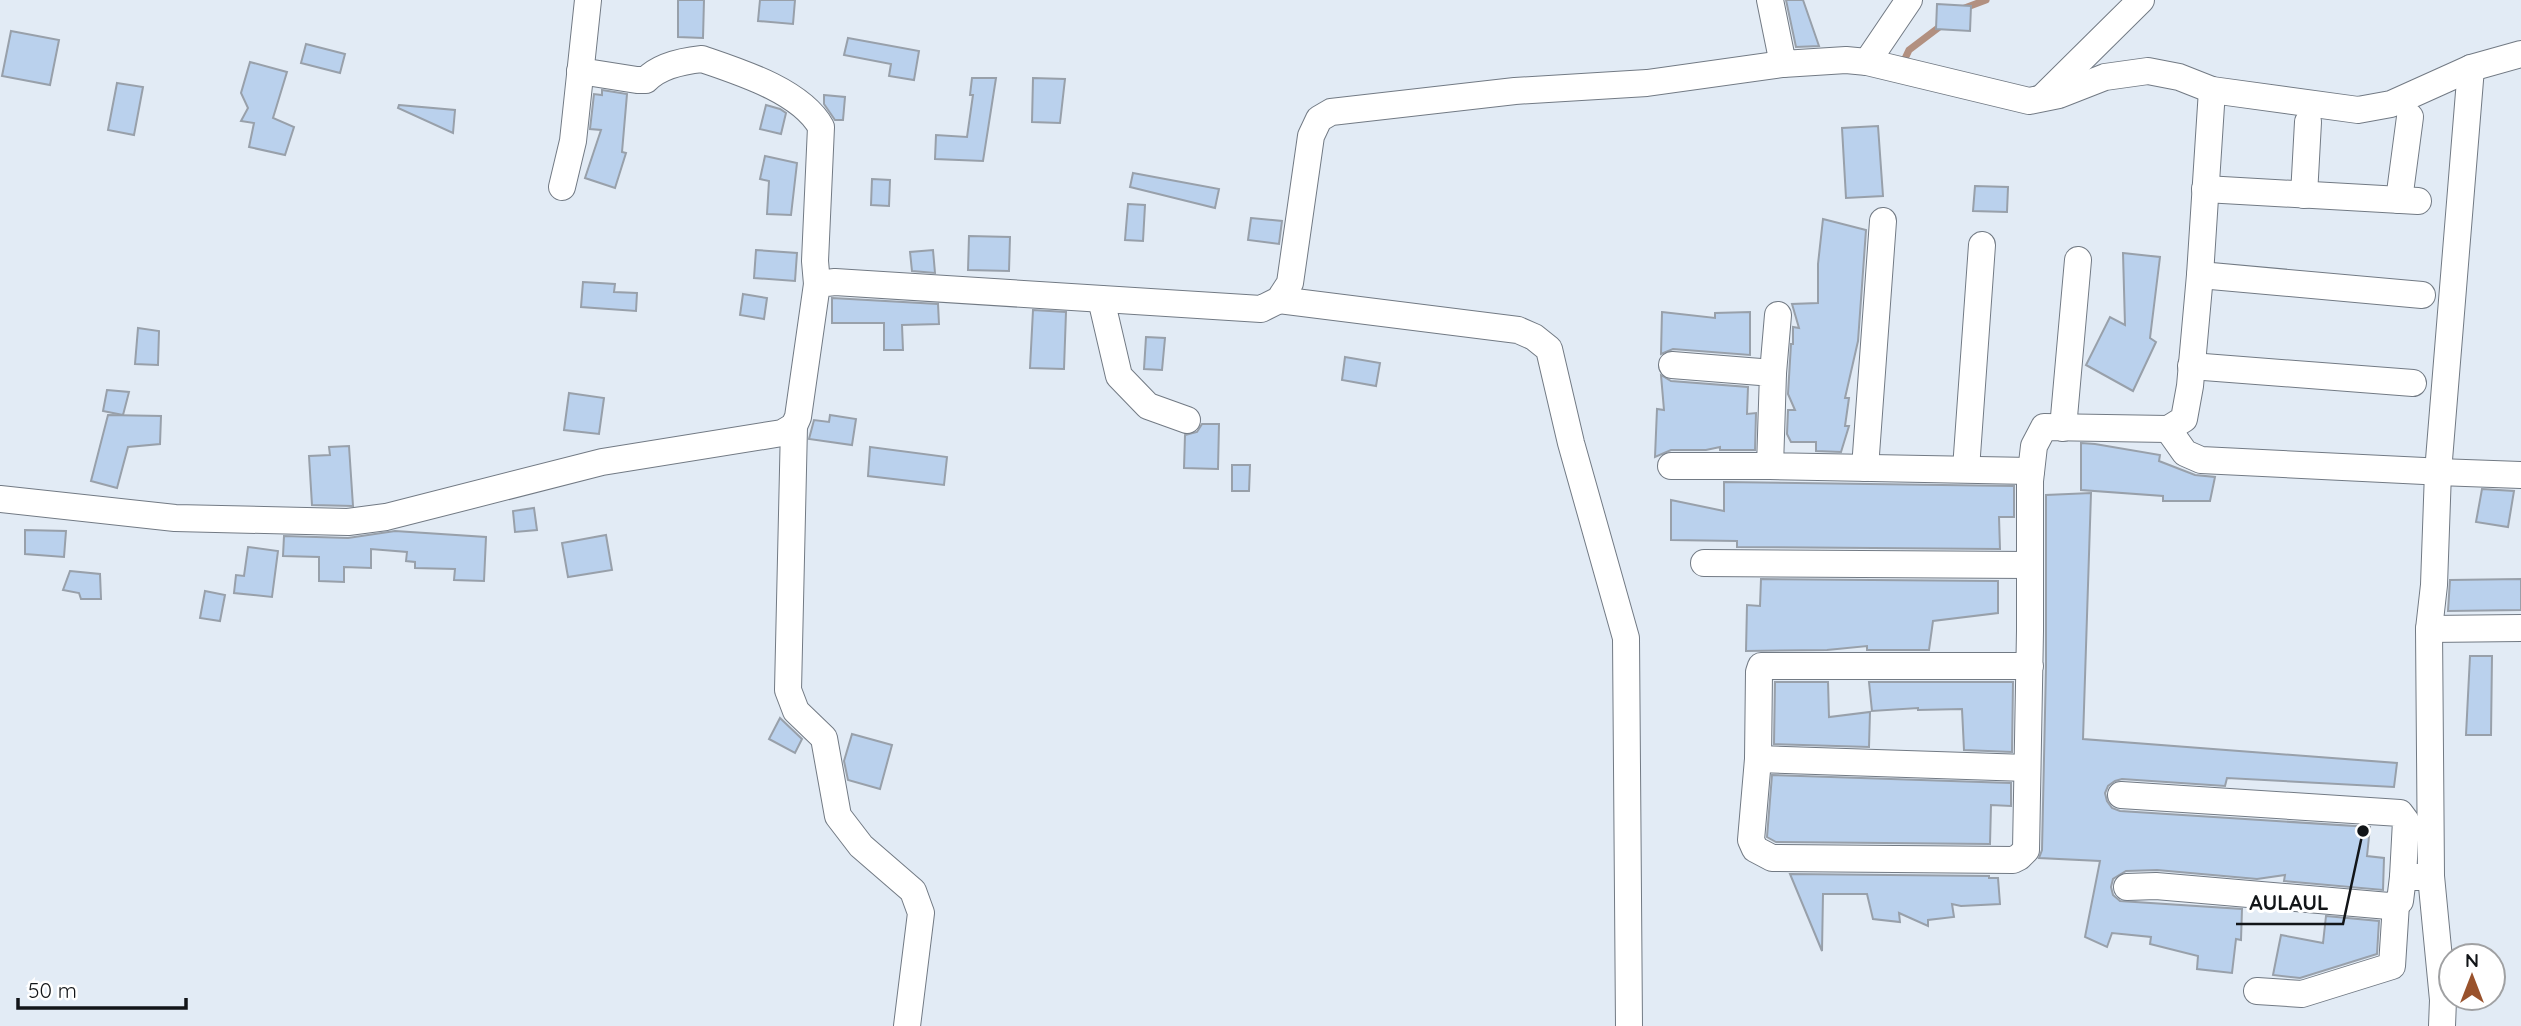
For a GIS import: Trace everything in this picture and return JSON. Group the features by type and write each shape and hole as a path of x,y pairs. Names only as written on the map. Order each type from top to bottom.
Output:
{"street":[{"path":"562,187 573,141 588,0"},
{"path":"1770,0 1783,64"},
{"path":"1867,62 1909,0"},
{"path":"2042,98 2141,0"},
{"path":"817,284 835,282 1261,309 1279,300 1290,283 1311,136 1319,119 1331,112 1515,91 1647,83 1783,64 1846,60 1867,62 2029,101 2059,95 2105,77 2148,71 2179,77 2211,90 2358,110 2391,104 2471,68 2521,54"},
{"path":"580,71 646,80 653,73 686,61 702,59 791,96 816,117 821,127 815,261 817,284 798,416 794,426 788,690 796,711 824,738 838,816 861,846 913,891 921,914 907,1026"},
{"path":"2442,1026 2443,1000 2431,876 2430,629 2434,585 2431,472 2471,68"},
{"path":"2030,666 1765,665 1759,672 1758,759 1751,839 1755,849 1772,858 2013,860 2026,850 2030,666 2031,471 2034,446 2044,427 2168,429 2184,419 2190,386 2200,275 2211,90"},
{"path":"2205,189 2408,201 2410,117"},
{"path":"2304,195 2308,122"},
{"path":"1865,468 1883,221"},
{"path":"1966,470 1982,245"},
{"path":"2063,428 2078,260"},
{"path":"2200,275 2422,295"},
{"path":"1101,299 1119,376 1148,406 1187,420"},
{"path":"1279,300 1518,330 1534,337 1549,349 1571,443 1626,638 1629,1026"},
{"path":"1770,467 1778,315"},
{"path":"1672,365 1773,373"},
{"path":"2191,366 2413,383"},
{"path":"0,499 175,518 348,522 386,517 603,462 782,433 794,426"},
{"path":"2168,429 2185,453 2201,460 2521,474"},
{"path":"1671,466 2031,471"},
{"path":"1704,563 2030,565"},
{"path":"2430,629 2521,628 2521,637"},
{"path":"1758,759 2028,768"},
{"path":"2121,795 2400,813 2406,821 2403,893 2396,904 2392,966 2302,994 2257,991"},
{"path":"2403,877 2431,876"},
{"path":"2127,887 2156,886 2389,906 2396,904"}],"building":[{"path":"678,0 704,0 703,38 678,37"},
{"path":"760,0 795,0 793,24 758,21"},
{"path":"1786,0 1803,0 1819,46 1796,47"},
{"path":"1937,4 1971,6 1970,31 1936,29"},
{"path":"11,31 59,40 50,85 2,76"},
{"path":"848,38 919,51 914,80 889,76 891,64 844,55"},
{"path":"306,44 345,54 340,73 301,63"},
{"path":"250,62 287,72 273,118 294,127 285,155 249,147 254,123 241,121 248,108 241,93"},
{"path":"972,78 996,78 983,161 935,159 936,135 967,137 973,95 970,95"},
{"path":"1033,78 1065,79 1060,123 1032,122"},
{"path":"117,83 143,87 134,135 108,130"},
{"path":"602,90 627,94 622,152 626,153 615,188 585,178 601,130 590,129 594,94 602,95"},
{"path":"824,95 845,97 843,120 835,120 824,104"},
{"path":"399,105 455,110 453,133 398,108"},
{"path":"766,105 786,113 781,134 760,129"},
{"path":"1878,126 1883,196 1846,198 1842,128"},
{"path":"765,156 797,163 791,215 767,214 769,181 760,179"},
{"path":"1133,173 1219,189 1215,208 1130,187"},
{"path":"872,179 890,180 889,206 871,205"},
{"path":"1975,186 2008,187 2007,212 1973,211"},
{"path":"1128,204 1145,205 1143,241 1125,240"},
{"path":"1251,218 1282,221 1279,244 1248,240"},
{"path":"1823,219 1866,230 1858,341 1845,398 1849,398 1845,426 1849,426 1841,452 1816,451 1816,442 1791,442 1787,434 1788,410 1795,410 1788,394 1791,344 1793,327 1799,328 1792,304 1818,303 1818,264"},
{"path":"969,236 1010,237 1009,271 968,270"},
{"path":"756,250 797,253 795,281 754,278"},
{"path":"933,250 935,273 912,271 910,252"},
{"path":"2123,253 2160,257 2150,338 2156,342 2133,391 2086,365 2110,317 2125,325"},
{"path":"583,282 615,284 614,292 637,293 636,311 581,307"},
{"path":"743,294 767,298 764,319 740,315"},
{"path":"832,298 938,304 939,324 902,325 903,350 884,350 884,323 832,323"},
{"path":"1033,310 1066,312 1064,369 1030,368"},
{"path":"1662,312 1715,318 1715,313 1750,312 1750,355 1673,349 1661,354"},
{"path":"138,328 159,331 158,365 135,364"},
{"path":"1146,337 1165,338 1162,370 1144,369"},
{"path":"1345,357 1380,363 1376,386 1342,380"},
{"path":"1661,375 1671,381 1748,387 1747,414 1756,413 1755,450 1720,450 1720,447 1706,450 1671,450 1655,457 1657,409 1664,410"},
{"path":"107,390 129,392 123,415 103,411"},
{"path":"569,393 604,398 599,434 564,430"},
{"path":"108,415 161,416 160,444 128,447 117,488 91,481"},
{"path":"830,415 856,419 852,445 809,439 814,420 829,422"},
{"path":"1202,424 1219,424 1218,469 1184,468 1185,435 1197,432"},
{"path":"2081,443 2160,455 2159,461 2195,475 2215,477 2210,501 2163,501 2163,496 2081,490"},
{"path":"349,446 353,506 312,505 309,456 330,455 329,447"},
{"path":"870,447 947,457 944,485 868,476"},
{"path":"1232,465 1250,465 1249,491 1232,491"},
{"path":"1724,482 2014,486 2014,517 1999,517 2000,549 1737,547 1737,541 1671,540 1671,500 1724,511"},
{"path":"2482,489 2514,491 2508,527 2476,522"},
{"path":"2091,493 2083,739 2397,763 2394,787 2227,778 2225,786 2122,779 2108,786 2105,793 2107,801 2112,808 2120,811 2370,827 2367,856 2384,858 2383,890 2284,881 2285,875 2257,879 2157,870 2126,871 2113,879 2113,895 2120,901 2242,909 2241,940 2236,939 2232,973 2197,969 2198,956 2150,944 2151,937 2112,933 2107,947 2085,937 2100,861 2039,858 2042,850 2046,667 2046,495"},
{"path":"534,508 537,530 515,532 513,511"},
{"path":"25,530 66,531 64,557 25,554"},
{"path":"395,531 486,537 484,581 454,580 455,569 415,568 415,562 406,561 407,552 371,549 371,568 344,567 344,582 319,581 319,557 283,556 284,536 348,538"},
{"path":"606,535 612,570 568,577 562,543"},
{"path":"248,547 278,551 272,597 234,593 236,575 244,576"},
{"path":"70,571 100,574 101,599 81,599 79,593 63,590"},
{"path":"1761,579 1998,581 1998,613 1933,621 1929,650 1867,650 1867,646 1827,650 1746,651 1747,605 1760,606"},
{"path":"2521,579 2521,610 2448,611 2450,580"},
{"path":"205,591 225,595 220,621 200,618"},
{"path":"2470,656 2492,656 2491,735 2466,735"},
{"path":"1775,682 1828,682 1829,717 1870,712 1869,747 1774,744"},
{"path":"1869,682 2013,682 2012,752 1964,750 1962,709 1872,711"},
{"path":"780,718 802,739 795,753 769,739"},
{"path":"852,734 892,745 880,789 848,780 844,761"},
{"path":"1772,775 2011,783 2011,806 1991,805 1990,844 1776,842 1767,837"},
{"path":"1790,874 1989,876 1998,878 2000,904 1952,904 1954,917 1928,920 1928,926 1899,913 1900,922 1873,919 1867,894 1823,894 1822,951"},
{"path":"2326,916 2379,921 2377,954 2300,978 2273,975 2281,935 2323,943"}],"waterway":[{"path":"1962,9 1986,0"},
{"path":"1902,65 1909,50 1942,25"}],"place":[{"name":"AULAUL","path":"2363,831"}]}
